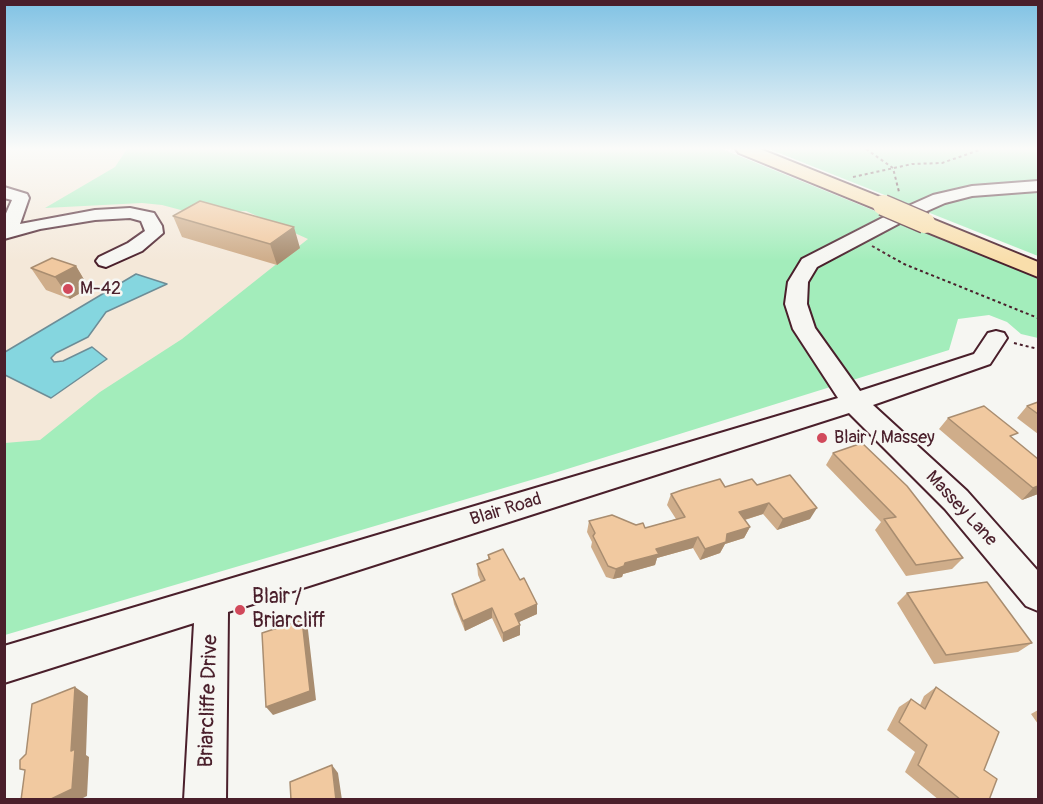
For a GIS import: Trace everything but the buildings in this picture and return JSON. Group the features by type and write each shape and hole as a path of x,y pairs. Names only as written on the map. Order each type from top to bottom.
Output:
{"main road":[{"path":"837,187 883,205 920,216 1038,270"}],"street":[{"name":"Massey Lane","path":"1031,187 972,191 939,199 920,216 857,238 809,264 798,282 796,304 804,329 854,402 956,500 1038,595"},
{"path":"4,192 21,198 11,224 4,229"},
{"path":"4,234 38,224 95,214 130,213 148,217 154,233 135,247 106,261"},
{"name":"Blair Road","path":"4,665 854,402 982,359 996,338"},
{"name":"Briarcliffe Drive","path":"205,800 212,628 210,602"}],"path":[{"path":"898,187 900,196 920,216"},
{"path":"857,238 904,264 1038,318"},
{"path":"996,338 1038,349"}],"shaded area":[{"path":"5,187 433,187 5,622"}],"green space":[{"path":"82,187 815,187 1038,277 1038,338 1021,334 1007,322 989,315 958,319 949,350 548,475 5,635 5,443 40,440 100,392 182,339 308,239 246,211 196,214 162,205 142,203 45,208"},
{"path":"863,187 1038,187 1038,256"}],"water":[{"path":"136,274 167,284 106,312 88,337 56,353 51,358 54,362 63,361 92,347 107,359 51,398 5,375 5,352"}],"place":[{"name":"M-42","path":"68,289"},
{"name":"Blair / Massey","path":"822,438"},
{"name":"Blair / Briarcliff","path":"240,610"}]}
